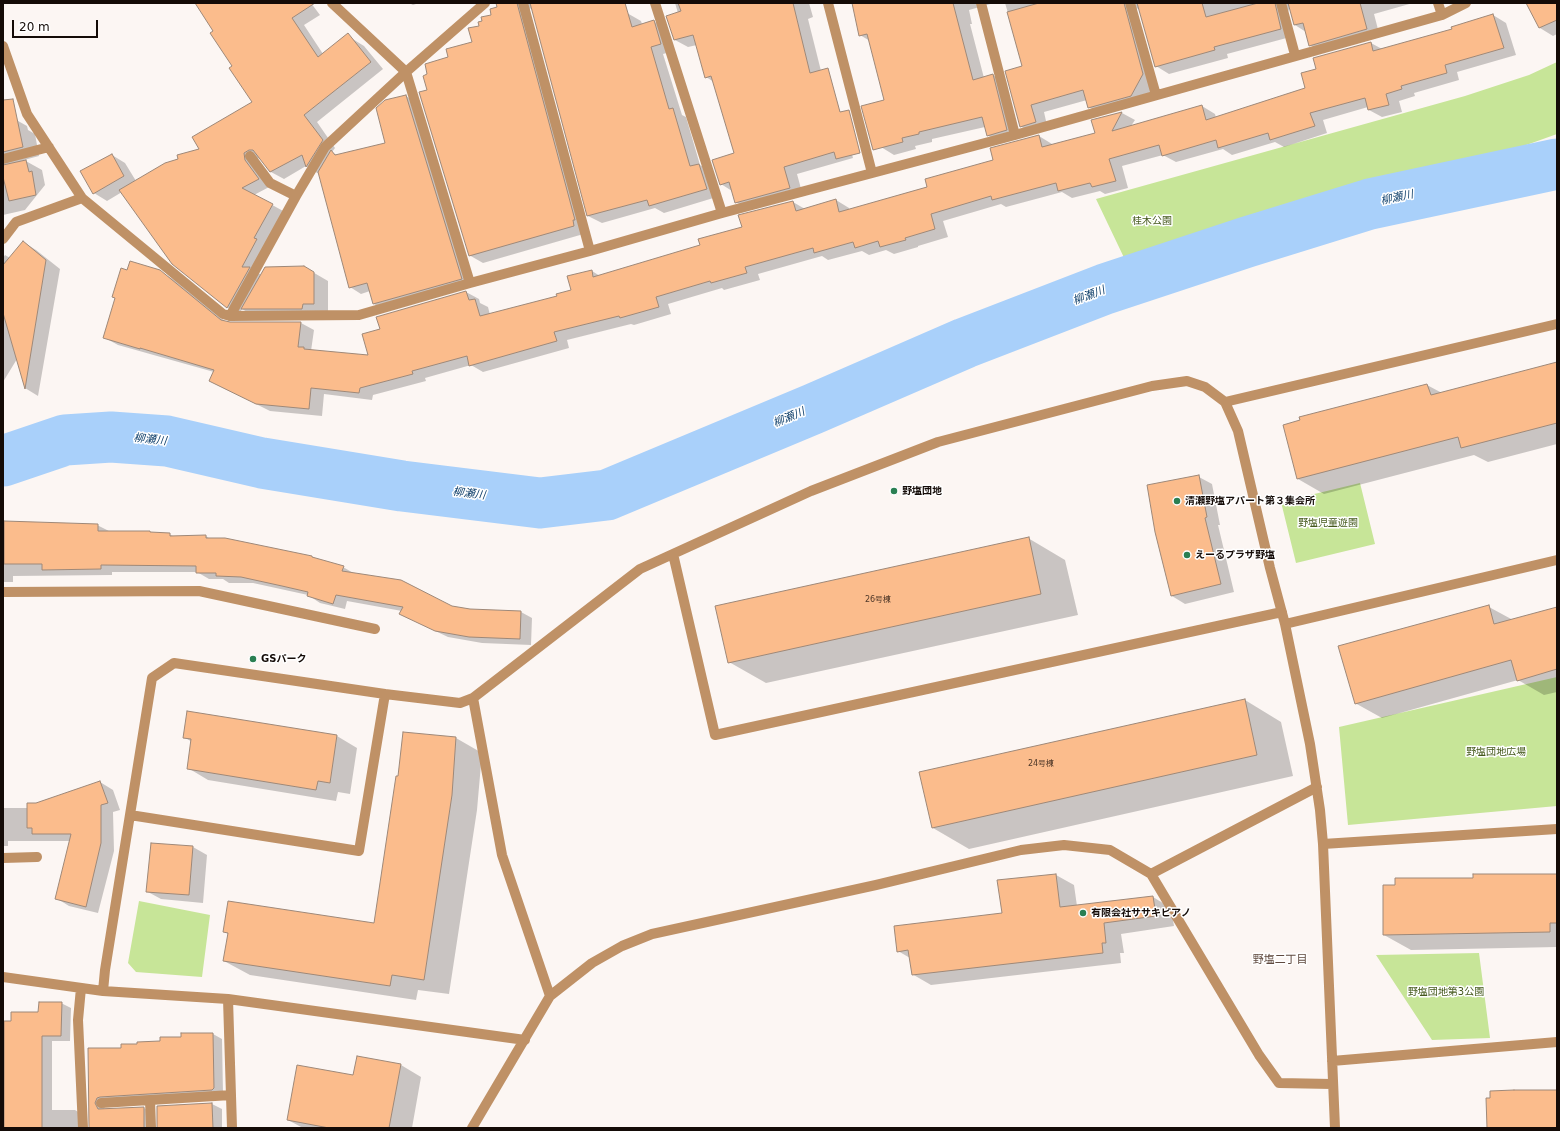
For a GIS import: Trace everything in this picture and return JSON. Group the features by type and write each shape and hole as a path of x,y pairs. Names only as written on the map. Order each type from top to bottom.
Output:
{"street":[{"path":"332,3 406,72 470,283"},
{"path":"230,316 296,196 325,147 406,72 485,3"},
{"path":"523,3 590,251"},
{"path":"655,3 722,213"},
{"path":"828,3 872,173"},
{"path":"981,3 1016,135"},
{"path":"1130,3 1156,95"},
{"path":"1280,3 1295,55"},
{"path":"1438,3 1442,15"},
{"path":"3,46 27,114 82,198 223,314 230,316 359,315 722,213 1016,135 1295,55 1442,15 1466,3"},
{"path":"3,159 49,147"},
{"path":"250,156 270,183 296,196"},
{"path":"3,239 16,222 82,198"},
{"path":"1225,402 1557,324"},
{"path":"103,991 105,970 152,678 174,663 385,694 460,703 473,698 640,569 811,491 938,442 1152,386 1187,381 1205,387 1225,402 1240,438 1270,568 1285,624 1310,744 1323,844 1335,1128"},
{"path":"673,554 715,735 1282,612"},
{"path":"1285,624 1557,560"},
{"path":"3,592 199,591 375,629"},
{"path":"130,815 359,851 385,694"},
{"path":"473,698 502,855 550,996"},
{"path":"1151,874 1316,787"},
{"path":"1323,844 1557,829"},
{"path":"472,1128 550,996 592,962 622,946 652,934 876,885 1021,850 1064,845 1110,850 1151,874 1259,1055 1279,1084 1332,1084"},
{"path":"3,858 37,857"},
{"path":"3,977 103,991 228,999 525,1040"},
{"path":"81,988 78,1020 83,1128"},
{"path":"228,999 232,1128"},
{"path":"1332,1061 1557,1042"},
{"path":"101,1103 231,1095"},
{"path":"150,1100 151,1128"}],"green space":[{"name":"桂木公園","path":"1557,62 1557,134 1479,162 1128,266 1096,199 1465,96 1529,75"},
{"name":"野塩児童遊園","path":"1360,483 1375,544 1296,563 1281,502"},
{"name":"野塩団地広場","path":"1557,677 1557,806 1348,825 1339,727"},
{"path":"139,901 210,915 202,977 136,972 128,963"},
{"name":"野塩団地第3公園","path":"1479,953 1490,1038 1432,1040 1376,955"}],"building":[{"path":"195,3 315,3 292,18 318,57 348,33 371,62 304,115 323,140 306,167 302,155 270,172 253,150 249,150 244,153 245,160 259,179 242,188 273,204 254,238 257,239 242,267 250,267 227,308 172,264 119,190 165,163 178,159 177,155 199,149 192,137 252,102 229,68 232,66 210,33 213,31"},
{"path":"496,3 517,3 575,220 573,220 574,226 469,256 419,92 427,90 423,76 427,74 425,64 448,57 446,49 472,42 468,28 479,26 478,22 482,21 481,17 491,15 490,9 497,7"},
{"path":"530,3 625,3 632,27 654,20 661,44 651,47 669,109 673,108 690,166 699,164 707,189 649,206 647,200 587,216"},
{"path":"678,3 793,3 810,73 828,68 840,112 849,110 860,153 836,159 834,152 784,167 790,188 735,203 729,182 720,185 712,160 734,153 711,76 705,78 693,35 674,40 666,16 681,11"},
{"path":"852,3 953,3 973,80 993,74 1007,130 987,136 982,117 919,132 919,134 902,138 903,142 873,150 861,106 884,100 867,34 859,36"},
{"path":"1039,3 1124,3 1143,74 1131,96 1088,108 1083,90 1031,105 1036,122 1020,127 1005,71 1022,66 1007,12"},
{"path":"1137,3 1202,3 1206,17 1258,3 1275,3 1281,29 1214,47 1215,50 1155,67"},
{"path":"1288,3 1360,3 1367,29 1309,46 1303,23 1294,25"},
{"path":"1526,3 1557,3 1557,20 1539,28"},
{"path":"1493,14 1504,48 1445,65 1447,73 1401,86 1402,89 1386,94 1389,105 1368,110 1365,98 1310,113 1315,126 1270,140 1268,133 1218,148 1216,140 1162,156 1159,145 1109,159 1116,181 1092,187 1090,183 1058,191 1056,183 992,200 991,196 931,214 935,229 905,238 906,240 880,247 878,241 855,248 853,242 814,253 813,248 745,267 747,273 711,283 710,281 656,297 659,307 620,318 619,316 554,332 557,341 469,366 467,356 412,371 413,374 360,388 359,393 311,388 309,409 256,404 209,381 214,370 103,338 115,298 112,297 121,268 127,270 130,261 160,270 221,320 230,322 301,322 298,347 304,347 304,349 368,355 362,334 380,329 376,317 466,291 469,300 475,299 480,316 557,296 556,294 571,290 567,276 592,270 593,277 700,245 698,239 742,227 738,215 793,201 796,211 836,199 839,212 927,187 925,179 993,160 990,148 1039,135 1042,147 1095,133 1091,120 1122,112 1112,131 1202,105 1206,120 1305,88 1301,73 1316,69 1313,58 1371,42 1373,51 1452,29 1451,27"},
{"path":"406,95 462,279 373,304 367,283 349,288 318,172 331,150 335,155 385,143 376,108 385,100"},
{"path":"13,99 23,147 3,152 3,100"},
{"path":"112,154 124,176 93,194 80,171"},
{"path":"26,160 29,172 32,171 36,195 9,201 3,177 3,165"},
{"path":"23,241 46,260 25,389 3,313 3,265"},
{"path":"304,266 314,272 314,304 303,304 302,309 241,309 265,267"},
{"path":"1557,362 1557,423 1461,448 1458,437 1297,479 1283,425 1300,420 1299,417 1427,384 1431,395"},
{"path":"1199,475 1207,517 1205,518 1221,584 1171,596 1155,532 1147,485"},
{"path":"4,521 98,524 98,531 150,531 170,533 170,536 206,535 206,538 225,538 312,556 344,566 342,571 401,580 452,606 470,609 521,611 520,639 469,637 435,631 399,614 403,607 336,595 333,604 307,596 308,592 282,586 241,577 216,576 216,573 196,573 196,566 101,565 101,569 42,570 42,564 4,564"},
{"path":"1029,537 1041,594 728,663 715,606"},
{"path":"1489,605 1494,624 1557,607 1557,669 1517,681 1511,660 1355,704 1338,646"},
{"path":"1245,699 1257,755 932,828 919,772"},
{"path":"187,711 337,735 330,783 318,781 316,790 187,769 191,739 183,738"},
{"path":"403,732 456,737 452,795 424,980 392,975 390,986 223,961 228,933 223,932 228,901 374,923 396,776 398,776"},
{"path":"100,781 108,803 101,805 101,843 86,907 55,899 71,834 32,834 32,828 27,828 27,803 36,803"},
{"path":"151,843 193,846 189,895 146,892"},
{"path":"1056,874 1060,907 1153,896 1156,916 1104,923 1106,943 1102,943 1103,953 912,975 908,950 897,952 894,926 1002,913 997,880"},
{"path":"1473,874 1557,874 1557,923 1550,923 1550,932 1383,935 1383,885 1395,885 1395,878 1473,878"},
{"path":"39,1002 62,1002 61,1036 42,1036 42,1128 4,1128 4,1021 11,1021 11,1012 38,1012"},
{"path":"181,1033 213,1033 214,1088 212,1090 100,1097 97,1098 95,1103 98,1109 144,1107 144,1128 89,1128 88,1048 121,1048 121,1044 137,1044 137,1042 160,1041 160,1037 181,1037"},
{"path":"357,1056 401,1064 389,1128 329,1128 287,1120 297,1065 353,1075"},
{"path":"1557,1090 1557,1128 1487,1128 1486,1098 1490,1098 1490,1091"},
{"path":"212,1103 213,1128 157,1128 157,1106"}],"waterway":[{"name":"柳瀬川","path":"3,461 65,440 111,437 167,441 262,463 402,486 540,503 607,495 813,409 965,343 1105,289 1247,242 1370,204 1557,164"}],"place":[{"name":"野塩団地","path":"894,491"},
{"name":"清瀬野塩アパート第３集会所","path":"1177,501"},
{"name":"えーるプラザ野塩","path":"1187,555"},
{"name":"GSパーク","path":"253,659"},
{"name":"有限会社ササキピアノ","path":"1083,913"}],"district":[{"name":"野塩二丁目","path":"1280,960"}]}
